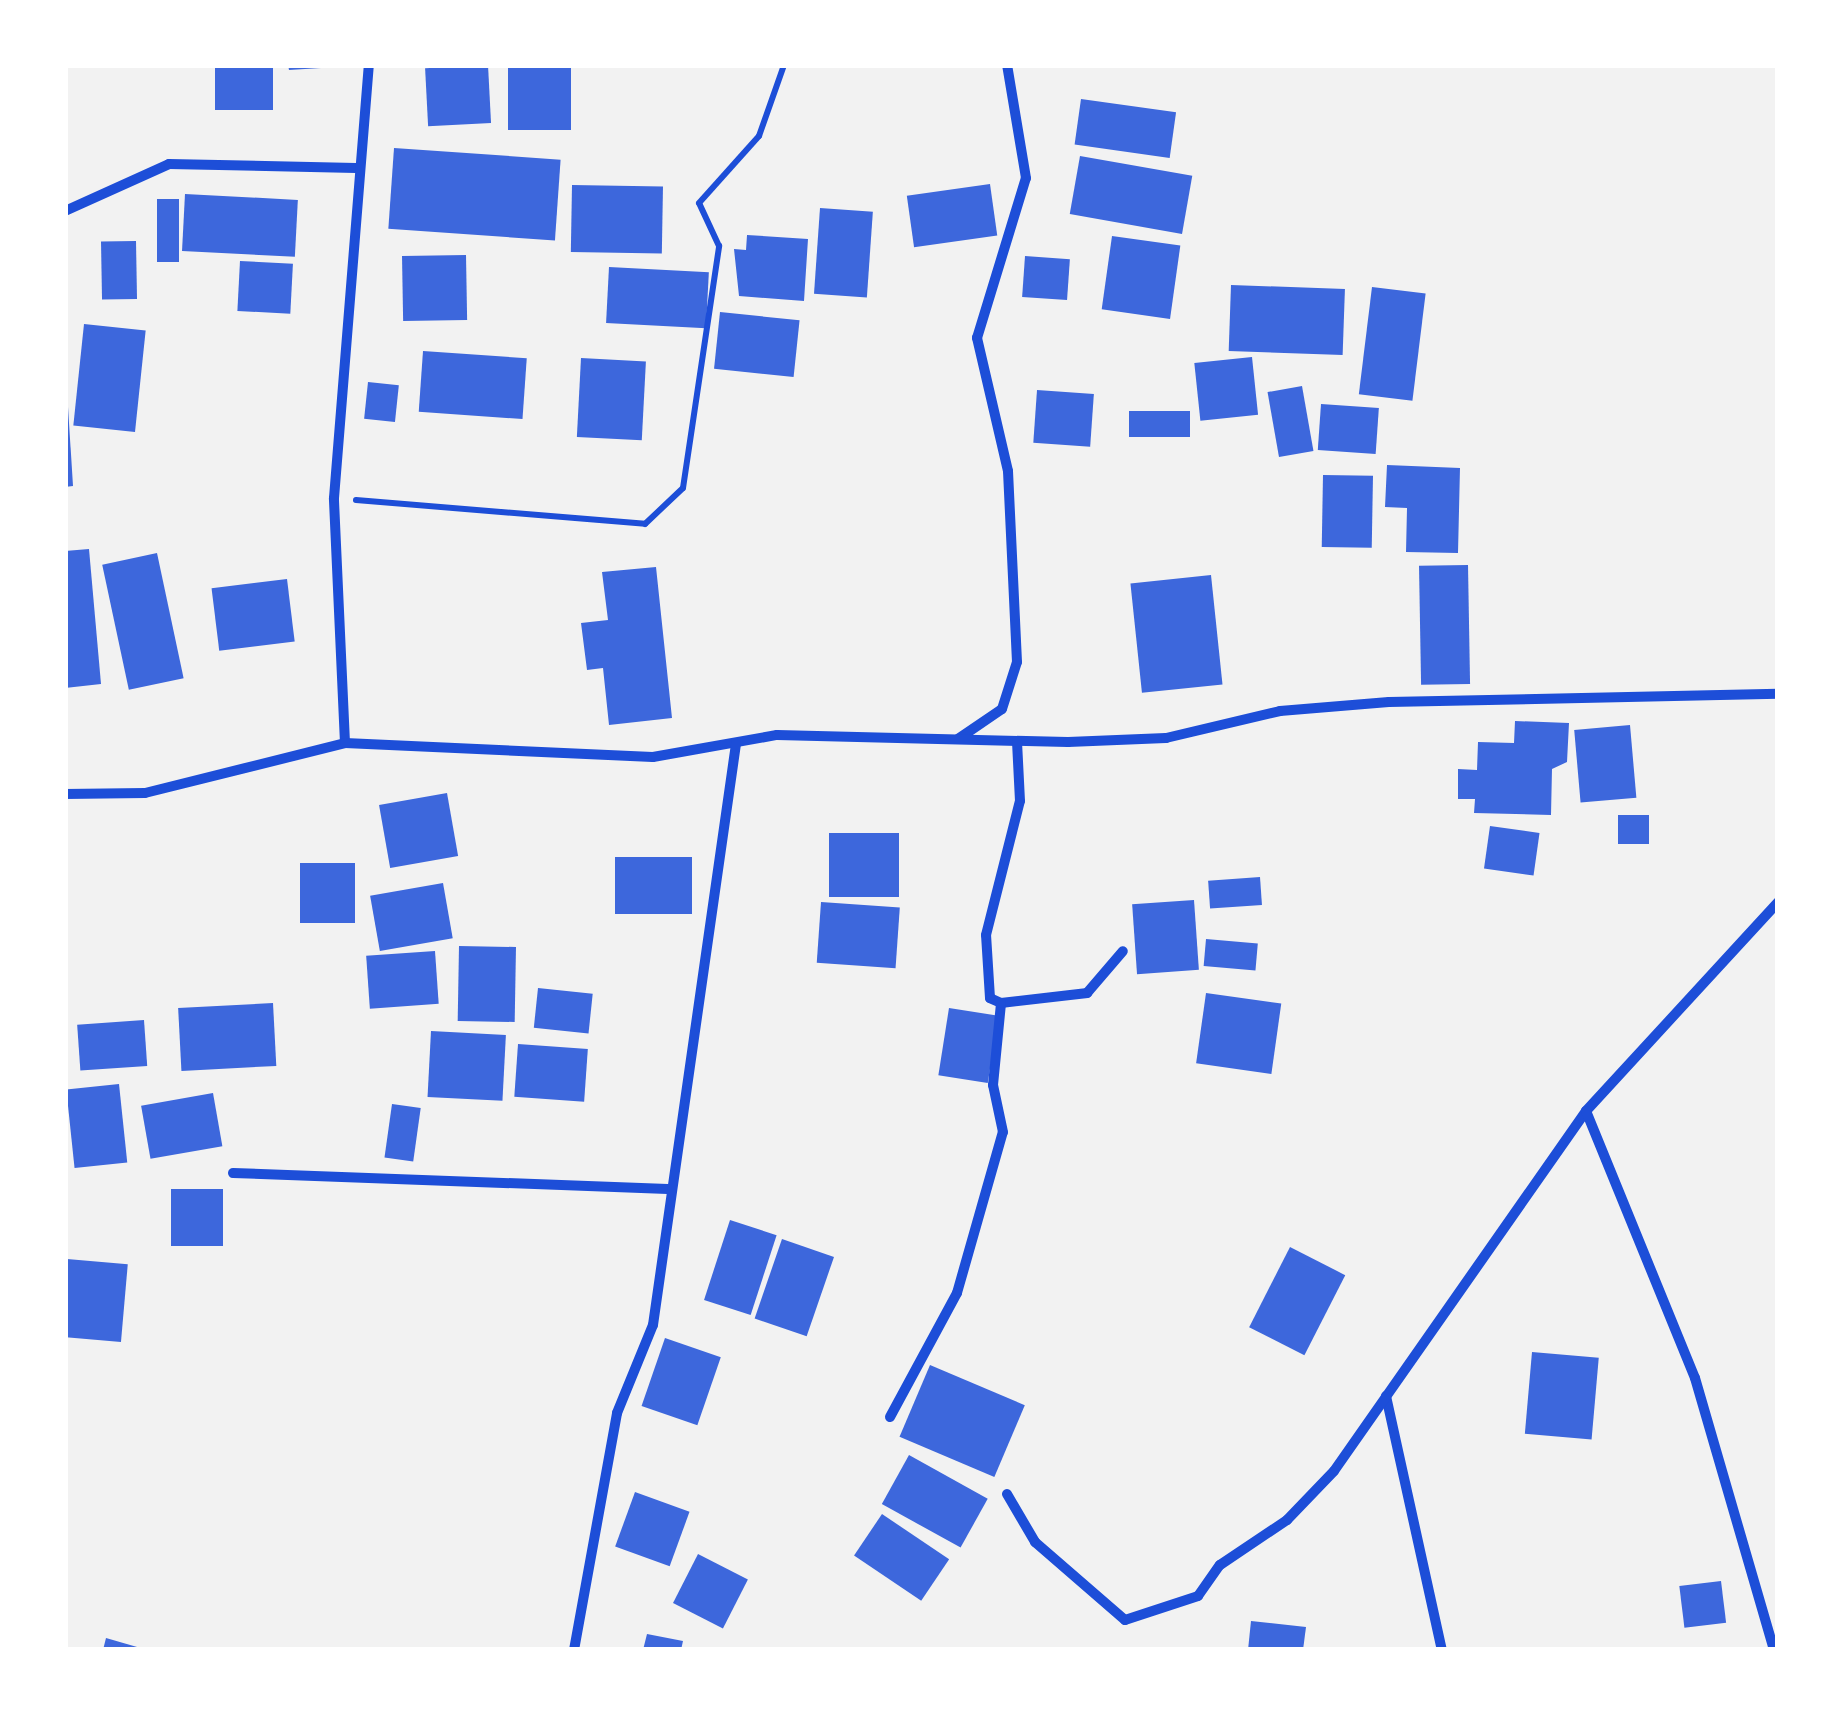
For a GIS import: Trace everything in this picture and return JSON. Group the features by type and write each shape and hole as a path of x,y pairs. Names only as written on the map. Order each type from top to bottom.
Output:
{"street":[{"path":"344,743 334,498 356,168 368,65"},
{"path":"957,740 1002,709 1017,662 1008,471 976,338 1026,178 1007,65"},
{"path":"65,211 169,164 356,168"},
{"path":"65,794 144,793 344,743 653,757 777,735 1018,741 1166,738 1280,711 1389,702 1778,694"},
{"path":"1018,741 1020,801 986,935 990,998 1001,1003 1087,993 1124,951"},
{"path":"574,1650 617,1413 653,1326 668,1190 736,744"},
{"path":"1007,1494 1035,1542 1110,1611 1124,1620 1172,1611 1311,1498 1586,1111 1778,902"},
{"path":"890,1417 957,1293 1003,1132 993,1085 1001,1003"},
{"path":"1586,1111 1694,1378 1774,1650"},
{"path":"232,1173 668,1190"},
{"path":"1386,1395 1442,1650"}],"path":[{"path":"334,498 645,524 683,488 719,246 699,203 759,136 784,65"}],"building":[{"path":"215,65 273,65 273,110 215,110"},
{"path":"288,65 321,65 321,68 289,70"},
{"path":"488,65 491,123 428,126 425,68"},
{"path":"508,65 571,65 571,130 508,130"},
{"path":"1081,99 1176,112 1170,158 1075,145"},
{"path":"394,148 561,160 555,240 388,229"},
{"path":"1080,156 1192,176 1182,234 1070,214"},
{"path":"990,184 997,235 914,247 907,196"},
{"path":"572,185 663,187 662,254 571,252"},
{"path":"185,194 298,200 295,257 182,251"},
{"path":"157,199 179,199 179,262 157,262"},
{"path":"820,208 873,212 867,297 814,294"},
{"path":"747,235 808,239 804,301 739,296 734,249 746,250"},
{"path":"1112,236 1180,246 1170,319 1102,309"},
{"path":"136,241 137,299 102,300 101,242"},
{"path":"466,255 467,320 403,321 402,256"},
{"path":"1025,256 1070,259 1067,300 1022,297"},
{"path":"240,261 293,264 290,314 237,311"},
{"path":"609,267 709,272 706,328 606,323"},
{"path":"1231,285 1345,289 1343,355 1229,351"},
{"path":"1372,287 1426,294 1412,401 1359,394"},
{"path":"720,312 800,320 794,377 714,369"},
{"path":"84,324 146,330 135,432 73,425"},
{"path":"423,351 527,358 522,419 419,412"},
{"path":"1252,357 1258,415 1200,421 1194,363"},
{"path":"581,358 646,361 642,440 577,437"},
{"path":"368,382 399,385 395,422 364,419"},
{"path":"1302,386 1313,451 1279,457 1268,392"},
{"path":"1037,390 1094,394 1090,447 1033,443"},
{"path":"1321,404 1379,408 1376,454 1318,450"},
{"path":"68,407 73,486 65,487 65,408"},
{"path":"1129,411 1190,411 1190,437 1129,437"},
{"path":"1387,465 1460,468 1458,553 1406,552 1407,508 1385,507"},
{"path":"1323,475 1373,476 1372,548 1322,547"},
{"path":"89,549 101,684 65,688 65,551"},
{"path":"157,553 184,678 129,690 102,565"},
{"path":"1468,565 1470,684 1421,685 1419,566"},
{"path":"656,567 672,718 609,725 603,668 587,670 581,623 608,620 602,572"},
{"path":"1211,575 1222,684 1142,693 1130,583"},
{"path":"287,579 295,642 219,651 212,588"},
{"path":"1515,721 1569,723 1567,762 1552,769 1551,815 1474,813 1475,799 1458,799 1458,769 1477,770 1478,742 1514,743"},
{"path":"1630,725 1636,798 1581,803 1574,730"},
{"path":"447,793 458,856 390,868 379,805"},
{"path":"1618,815 1649,815 1649,844 1618,844"},
{"path":"1490,826 1540,833 1534,876 1484,869"},
{"path":"829,833 899,833 899,897 829,897"},
{"path":"615,857 692,857 692,914 615,914"},
{"path":"300,863 355,863 355,923 300,923"},
{"path":"1260,877 1262,905 1210,909 1208,881"},
{"path":"443,883 453,938 380,951 370,896"},
{"path":"1194,900 1199,970 1137,974 1132,904"},
{"path":"821,902 900,908 896,968 817,963"},
{"path":"1206,939 1258,944 1255,970 1204,966"},
{"path":"459,946 516,947 515,1022 458,1021"},
{"path":"435,951 439,1004 370,1009 366,956"},
{"path":"538,988 593,994 589,1034 534,1028"},
{"path":"1206,993 1281,1004 1271,1074 1196,1063"},
{"path":"273,1003 276,1066 181,1071 178,1008"},
{"path":"949,1008 998,1016 988,1083 938,1075"},
{"path":"144,1020 147,1066 80,1071 77,1025"},
{"path":"431,1031 506,1035 502,1101 428,1097"},
{"path":"518,1044 588,1049 584,1102 514,1097"},
{"path":"119,1084 127,1163 75,1168 66,1090"},
{"path":"213,1093 222,1146 150,1159 141,1106"},
{"path":"392,1104 421,1108 413,1162 384,1157"},
{"path":"171,1189 223,1189 223,1246 171,1246"},
{"path":"730,1220 777,1235 751,1315 704,1300"},
{"path":"782,1239 834,1257 807,1336 755,1318"},
{"path":"1290,1247 1345,1275 1304,1355 1249,1327"},
{"path":"67,1259 128,1264 121,1342 65,1337"},
{"path":"665,1338 721,1357 697,1425 642,1406"},
{"path":"1532,1352 1599,1358 1592,1440 1525,1434"},
{"path":"930,1365 1025,1405 994,1477 900,1437"},
{"path":"909,1455 988,1499 961,1548 882,1504"},
{"path":"635,1492 690,1512 670,1566 615,1547"},
{"path":"882,1514 949,1559 921,1601 854,1555"},
{"path":"698,1554 748,1579 723,1628 673,1603"},
{"path":"1721,1581 1726,1623 1684,1628 1679,1586"},
{"path":"1251,1621 1306,1627 1303,1650 1248,1650"},
{"path":"647,1634 683,1641 681,1650 643,1650"},
{"path":"106,1638 144,1649 144,1650 103,1650"}]}
